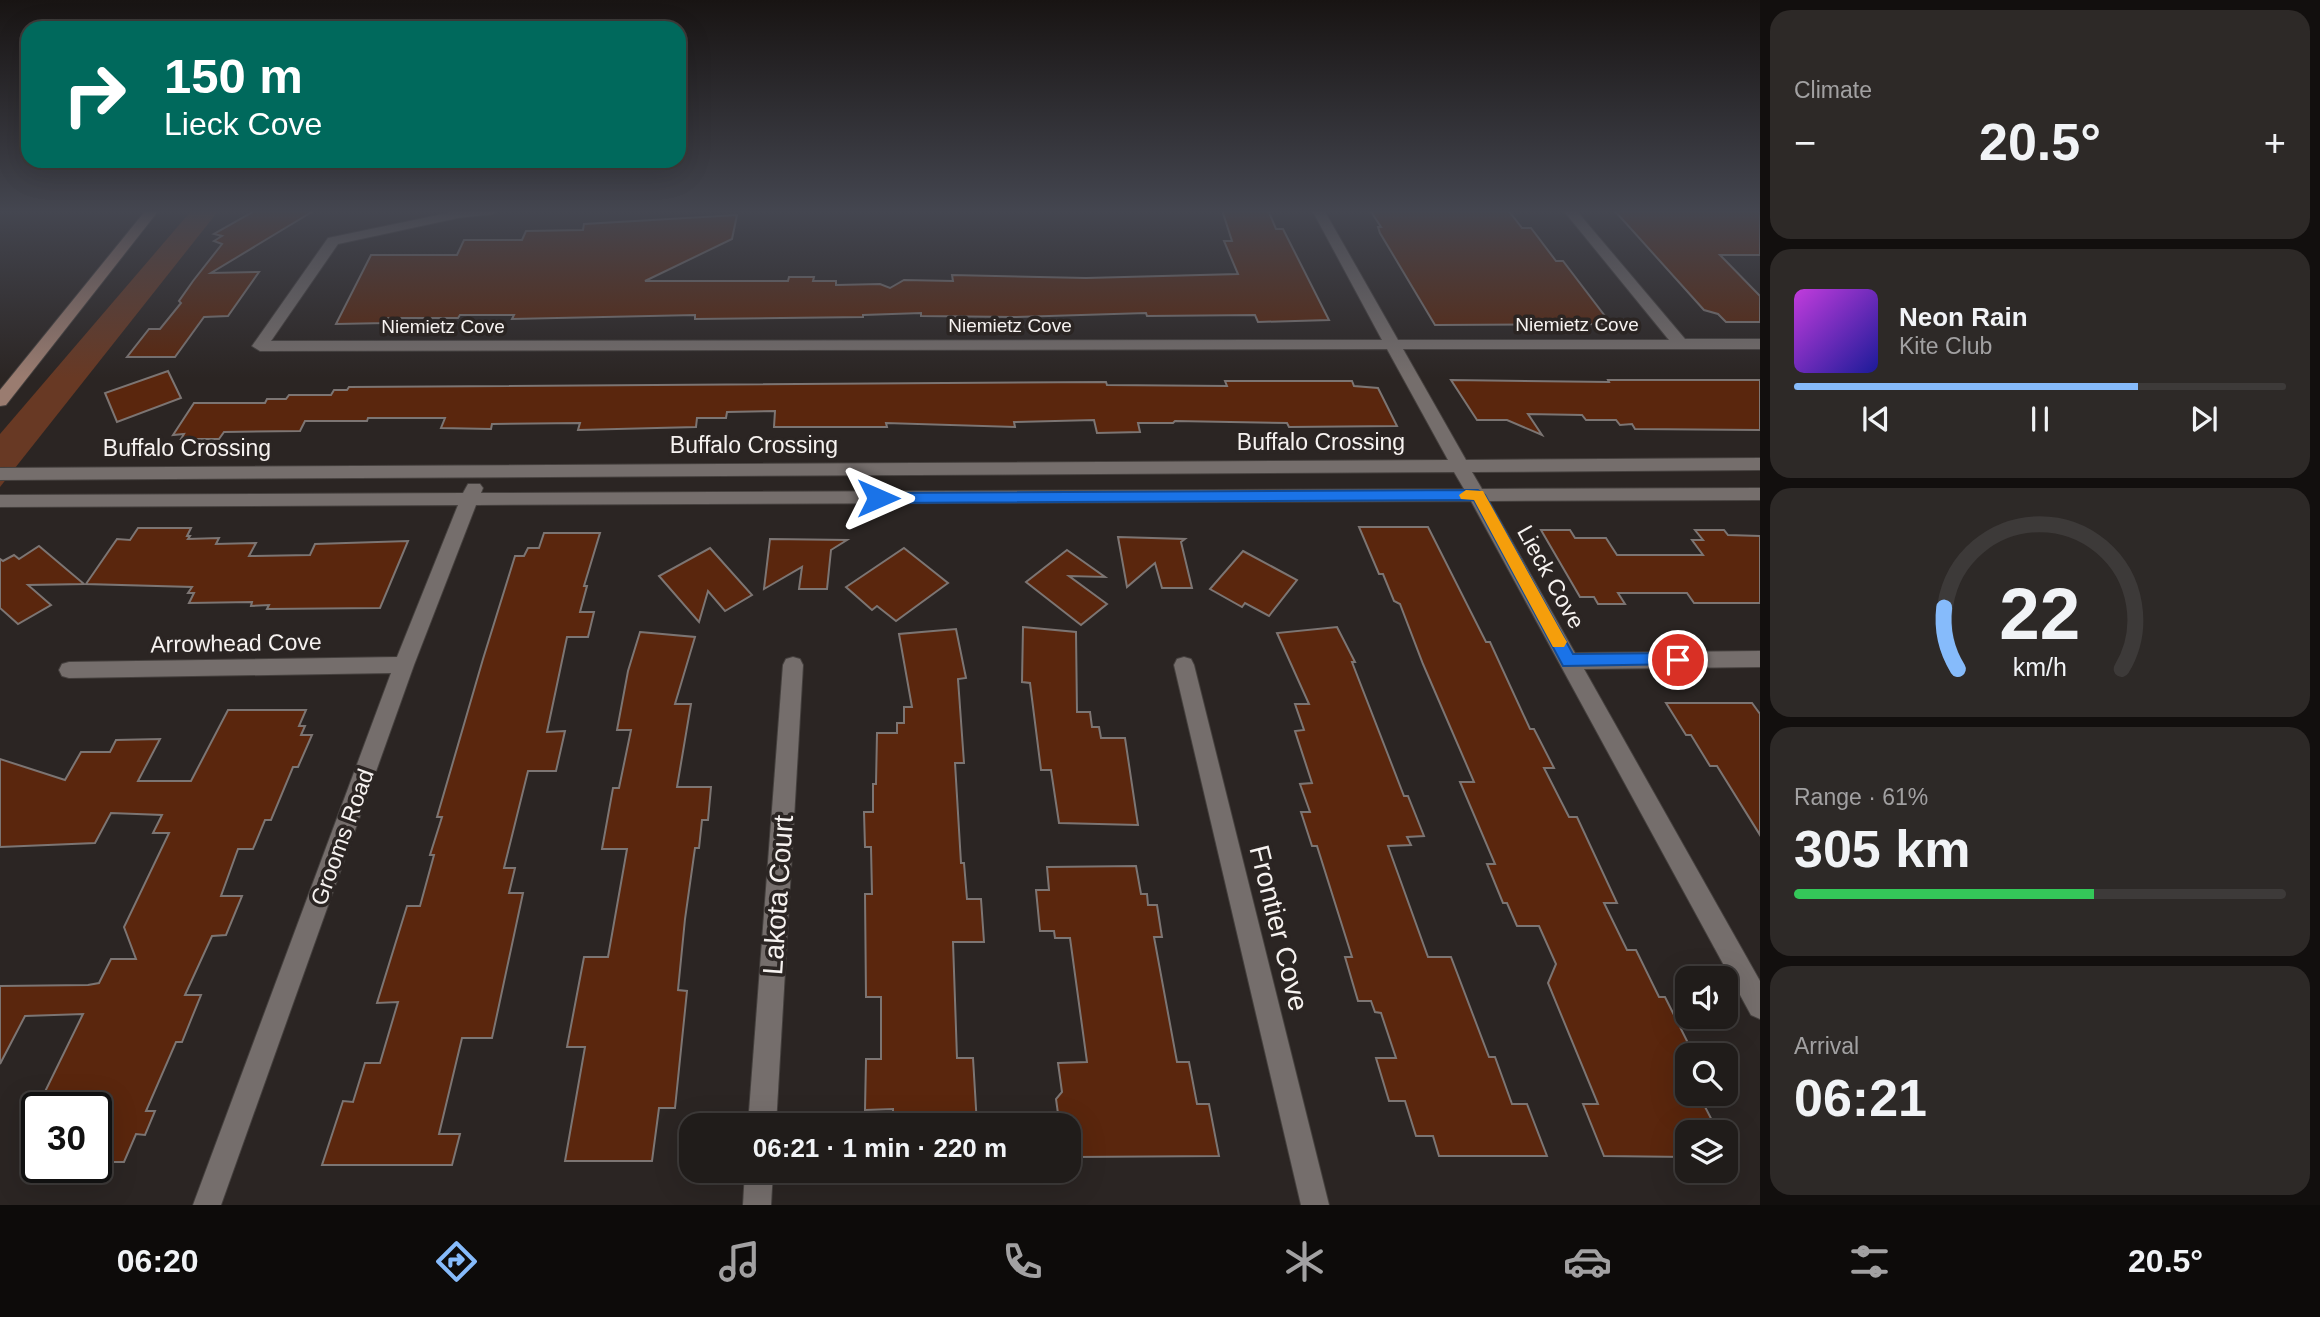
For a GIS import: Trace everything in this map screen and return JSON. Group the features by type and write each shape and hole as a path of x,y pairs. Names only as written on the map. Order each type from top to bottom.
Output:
{"main road":[{"path":"0,401 108,266"}],"street":[{"name":"Niemietz Cove","path":"315,266 260,346 1760,344"},
{"name":"Lieck Cove","path":"1350,266 1760,1006"},
{"path":"1616,266 1681,344"},
{"name":"Buffalo Crossing","path":"0,474 1760,464"},
{"name":"Grooms Road","path":"208,1205 404,665 481,471"},
{"path":"0,501 1760,494"},
{"path":"1569,661 1760,659"},
{"name":"Arrowhead Cove","path":"69,670 404,665"},
{"name":"Frontier Cove","path":"1184,665 1315,1205"},
{"name":"Lakota Court","path":"763,1113 793,666"},
{"path":"757,1205 758,1183"}],"shaded area":[{"path":"144,266 175,266 0,487 0,434"}],"building":[{"path":"205,266 222,266 211,273 259,272 228,316 204,317 175,357 127,357 149,329 160,329 181,303 179,301"},
{"path":"365,266 676,266 645,281 788,281 789,277 814,277 813,281 836,281 836,285 880,284 890,288 904,280 953,281 952,275 1086,278 1238,274 1235,266 1302,266 1329,320 1258,322 1255,315 1147,316 1146,313 1015,317 921,316 921,313 863,317 695,319 695,315 512,319 514,315 460,315 458,318 388,318 386,323 336,324"},
{"path":"1400,266 1567,266 1611,324 1435,325"},
{"path":"1665,266 1731,266 1760,296 1760,322 1726,322 1718,314 1704,310"},
{"path":"168,371 181,398 117,422 105,393"},
{"path":"1451,380 1760,380 1760,430 1635,429 1632,424 1620,425 1616,420 1586,420 1582,415 1528,414 1542,435 1507,420 1477,420"},
{"path":"1225,381 1352,381 1354,386 1378,388 1397,426 1289,427 1287,423 1175,421 1138,423 1140,432 1097,433 1094,420 1014,422 1015,427 886,423 887,427 774,427 775,411 727,412 726,418 697,418 696,427 578,430 580,423 492,424 491,429 441,428 445,418 368,418 367,421 305,421 300,431 224,432 219,439 181,439 184,434 173,435 194,403 265,403 267,399 286,399 289,395 331,395 334,390 347,390 349,387 1106,382 1107,385 1227,386"},
{"path":"1359,527 1428,527 1486,642 1490,642 1530,729 1534,729 1554,768 1544,768 1569,817 1577,817 1617,903 1604,903 1627,950 1636,950 1659,997 1665,997 1675,1017 1675,1029 1681,1029 1688,1043 1675,1043 1675,1106 1705,1106 1712,1120 1675,1120 1675,1157 1604,1156 1583,1104 1598,1104 1548,983 1556,964 1539,926 1517,926 1507,903 1503,903 1487,864 1495,864 1460,782 1474,782 1400,604 1394,601 1383,574 1379,574"},
{"path":"138,528 191,528 188,539 219,538 216,544 256,543 249,556 310,555 315,544 408,541 380,608 267,609 269,605 251,606 252,602 189,603 194,593 188,593 192,587 86,584 117,539 130,540"},
{"path":"1541,530 1570,530 1575,538 1606,538 1617,555 1703,555 1692,540 1703,540 1695,530 1724,530 1728,535 1760,536 1760,603 1694,603 1687,593 1618,593 1625,604 1598,604 1594,597 1580,597"},
{"path":"544,533 600,533 584,586 587,586 580,612 594,612 588,637 567,637 547,732 565,731 556,771 528,771 504,868 515,868 509,893 523,893 492,1038 462,1038 439,1134 460,1134 452,1165 322,1165 343,1101 353,1102 365,1063 380,1063 398,1002 377,1003 407,906 420,906 434,855 430,855 442,817 437,817 483,659 515,556 524,556 528,548 539,548"},
{"path":"1118,537 1185,539 1181,542 1192,588 1162,588 1155,563 1127,587"},
{"path":"770,539 847,540 831,550 827,589 799,589 802,567 764,589"},
{"path":"39,546 84,584 28,585 51,605 18,624 0,608 0,559 3,561 14,555 19,559"},
{"path":"710,548 752,595 725,611 708,591 699,622 659,576"},
{"path":"904,548 948,583 896,621 877,606 872,610 846,587"},
{"path":"1067,550 1105,577 1069,576 1107,604 1081,625 1026,582"},
{"path":"1243,551 1297,580 1269,616 1245,603 1242,607 1210,589"},
{"path":"1023,627 1076,632 1077,712 1090,712 1092,727 1099,727 1101,738 1125,738 1138,825 1059,823 1051,770 1041,770 1030,683 1022,682"},
{"path":"1337,627 1355,662 1352,662 1404,796 1408,796 1424,836 1407,837 1411,845 1388,846 1428,957 1451,957 1489,1057 1495,1057 1512,1104 1527,1104 1547,1156 1439,1156 1433,1136 1416,1136 1405,1101 1389,1101 1376,1058 1396,1058 1381,1013 1375,1012 1371,1001 1358,1001 1345,957 1352,957 1317,846 1312,846 1301,812 1310,812 1300,784 1312,783 1295,731 1304,730 1295,704 1309,704 1277,633"},
{"path":"956,629 966,678 958,679 964,763 955,763 961,863 964,863 967,899 981,899 984,942 953,942 957,1058 973,1058 976,1113 893,1113 893,1109 865,1110 866,1059 881,1059 881,997 866,997 865,894 872,894 871,847 865,847 864,812 873,812 877,733 897,733 897,723 904,723 904,707 912,707 899,634"},
{"path":"640,632 695,637 675,704 691,704 677,787 711,787 708,820 702,820 699,848 695,848 685,919 678,990 687,991 675,1108 659,1108 652,1161 565,1161 585,1047 567,1047 584,957 608,957 627,849 602,849 613,788 619,788 631,730 617,730 628,671"},
{"path":"1666,703 1752,703 1760,714 1760,835 1717,766 1710,766 1691,735 1686,735"},
{"path":"228,710 306,710 299,726 305,726 301,735 312,735 298,767 293,767 271,820 265,820 253,849 238,849 221,896 242,896 226,935 212,936 185,995 201,995 182,1042 176,1042 146,1111 155,1111 145,1135 136,1134 124,1162 112,1162 112,1092 45,1092 83,1014 25,1016 0,1064 0,986 99,983 111,959 136,959 124,927 169,833 153,833 162,815 111,813 95,843 0,847 0,759 65,780 81,752 110,752 116,740 160,739 138,781 191,781"},
{"path":"1136,866 1141,894 1147,894 1148,905 1157,905 1162,937 1154,937 1177,1062 1189,1062 1197,1104 1209,1104 1219,1156 1081,1157 1081,1113 1058,1113 1056,1099 1062,1092 1058,1063 1087,1062 1070,938 1055,938 1054,931 1040,931 1036,890 1049,890 1047,867"}],"slow traffic":[{"path":"1466,495 1478,495 1558,642"}],"route":[{"path":"878,498 1478,495 1569,661 1678,660"}]}
